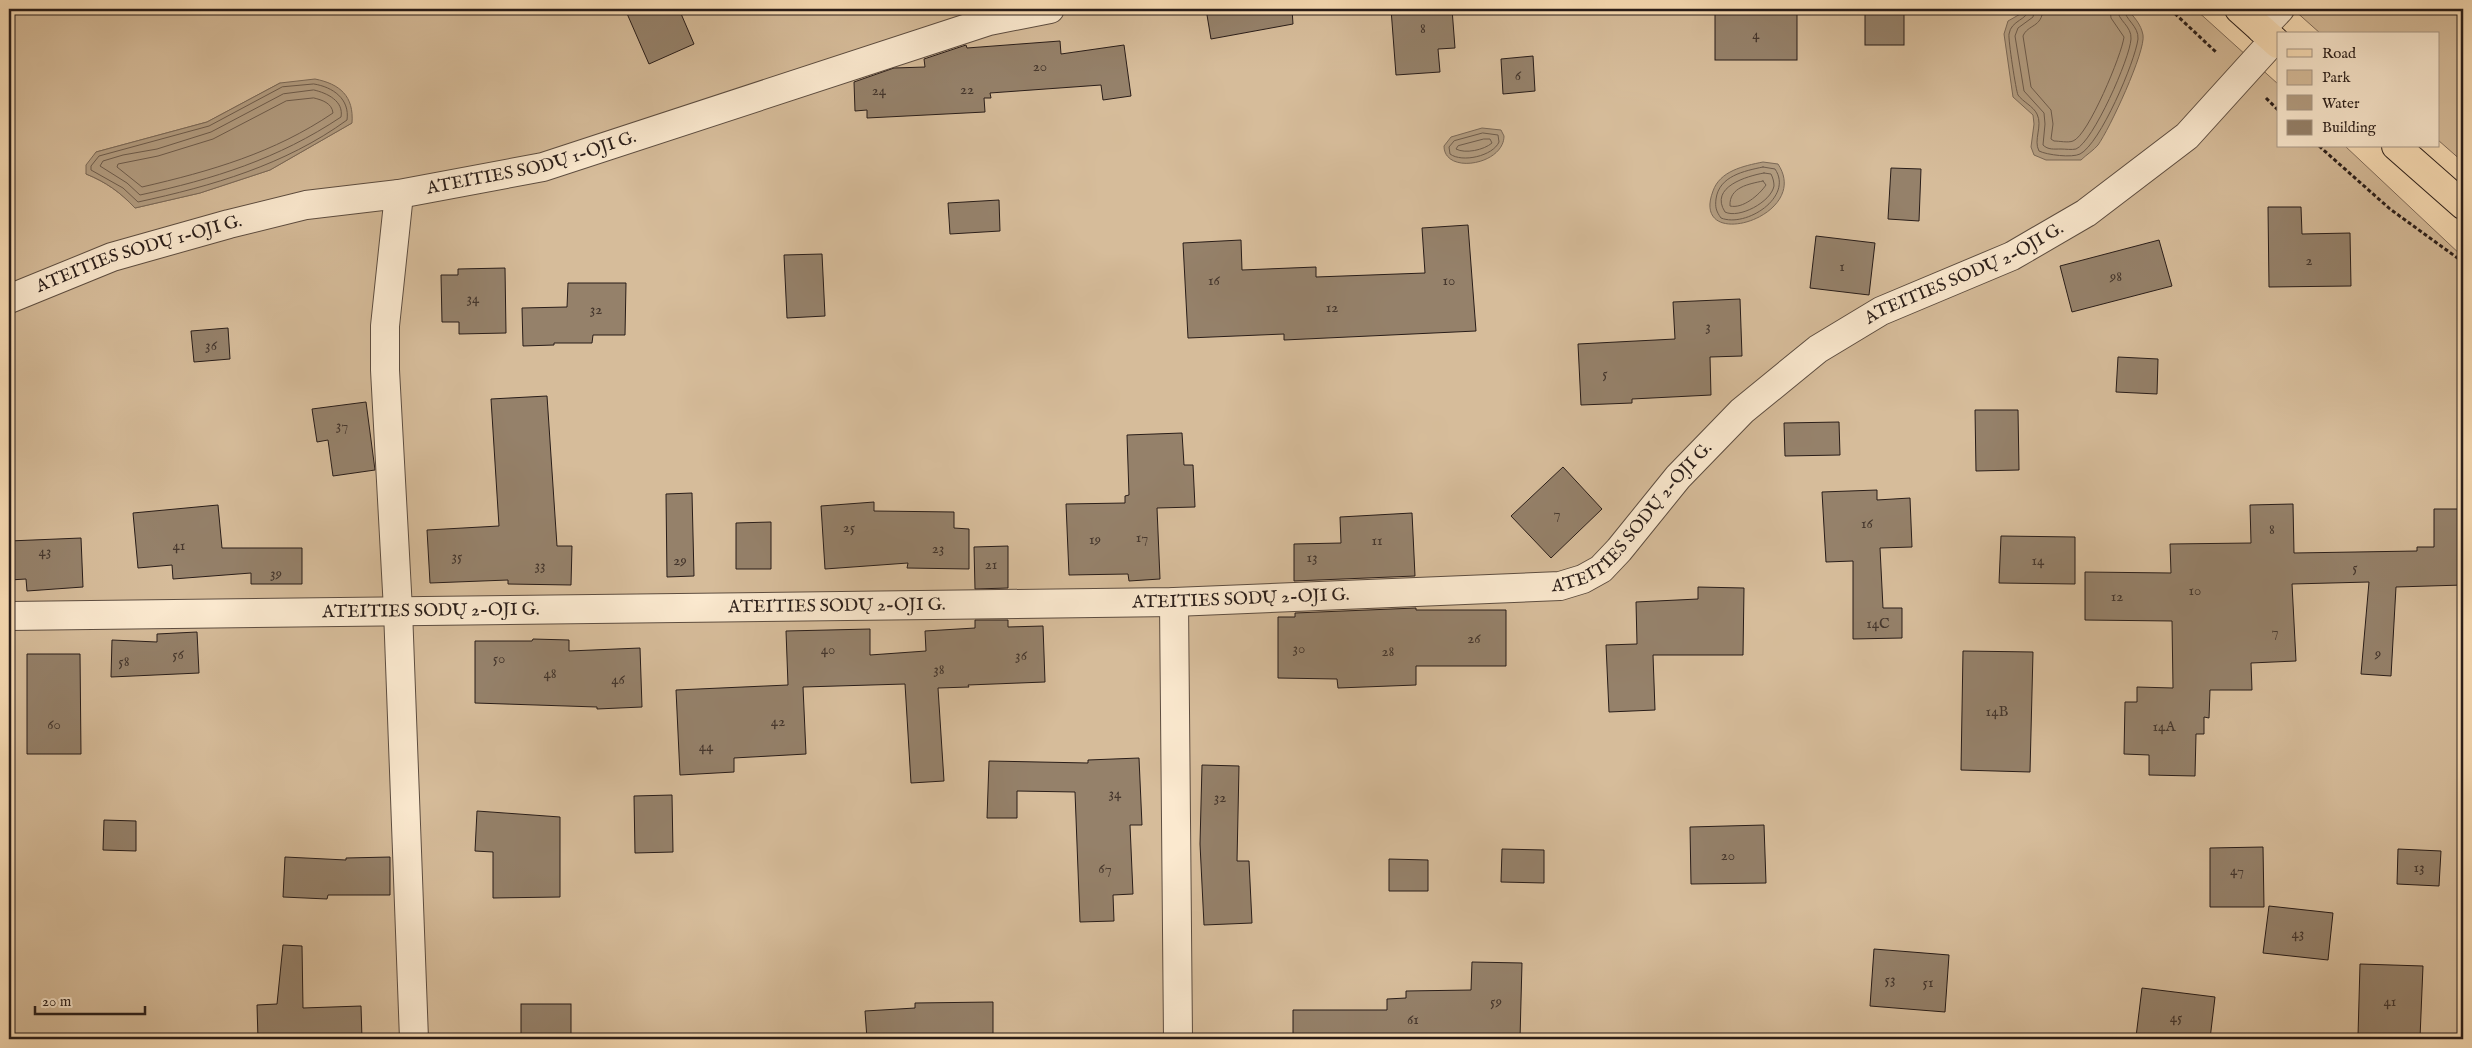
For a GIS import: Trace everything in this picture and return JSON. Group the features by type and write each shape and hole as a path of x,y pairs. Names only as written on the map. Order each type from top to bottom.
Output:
{"main road":[{"path":"2238,9 2271,37"},
{"path":"2398,148 2463,205"}],"street":[{"name":"ATEITIES SODŲ 1-OJI G.","path":"9,299 112,257 229,224 306,205 399,194 544,167 990,21 1050,9"},
{"name":"ATEITIES SODŲ 2-OJI G.","path":"9,616 1174,602 1560,586 1583,579 1601,569 1619,550 1678,477 1742,411 1818,349 1882,310 2012,256 2086,213 2188,136 2271,37 2280,9"},
{"path":"399,194 385,326 385,370 398,610 414,1039"},
{"path":"1174,602 1178,1039"}],"path":[{"path":"2321,148 2390,209 2463,262"}],"green space":[{"path":"9,9 2195,9 2277,83 2277,148 2347,148 2463,257 2463,1039 9,1039","holes":["280,83 352,123 270,170 200,193 135,208 113,188 86,174 96,152 207,122"]},
{"path":"2293,9 2463,9 2463,162 2440,142 2440,32 2319,32"}],"water":[{"path":"2029,9 2127,9 2141,27 2143,35 2139,57 2118,108 2098,145 2081,160 2046,160 2034,155 2031,147 2034,124 2033,115 2013,97 2004,34 2008,21"},
{"path":"315,79 332,84 344,93 351,105 352,123 270,170 200,193 135,208 112,188 86,174 86,165 96,152 207,122 280,83"},
{"path":"1482,128 1501,130 1504,136 1501,146 1495,154 1485,160 1474,163 1453,161 1447,155 1444,146 1451,137"},
{"path":"1763,162 1778,164 1784,183 1779,199 1766,212 1750,221 1732,224 1718,221 1710,210 1716,184 1733,170"}],"building":[{"path":"625,9 679,9 694,44 649,64"},
{"path":"1206,9 1292,9 1293,24 1211,39"},
{"path":"1391,9 1452,9 1455,48 1438,49 1440,72 1396,75"},
{"path":"1715,9 1797,9 1797,60 1715,60"},
{"path":"1865,9 1904,9 1904,45 1865,45"},
{"path":"1060,41 1061,54 1124,45 1131,96 1103,100 1101,85 990,93 991,98 984,98 985,112 867,118 867,110 855,111 854,82 894,68 925,67 924,59 966,45 967,48"},
{"path":"1533,56 1535,91 1503,94 1501,59"},
{"path":"1891,168 1921,169 1919,221 1888,219"},
{"path":"999,200 1000,231 950,234 948,203"},
{"path":"2268,207 2301,207 2302,234 2350,233 2351,286 2269,287"},
{"path":"1468,225 1476,331 1284,340 1284,334 1188,338 1183,243 1241,240 1242,270 1316,267 1316,277 1425,273 1422,228"},
{"path":"1816,236 1875,243 1869,295 1810,288"},
{"path":"2159,240 2172,286 2072,312 2060,266"},
{"path":"822,254 825,316 787,318 784,255"},
{"path":"505,268 506,333 459,334 459,322 442,322 441,275 458,275 458,269"},
{"path":"568,283 626,283 625,335 593,335 592,343 554,343 554,345 523,346 522,308 567,307"},
{"path":"1740,299 1742,356 1710,357 1711,395 1632,399 1632,403 1581,405 1578,344 1675,339 1673,302"},
{"path":"228,328 230,359 194,362 191,331"},
{"path":"2118,357 2158,359 2157,394 2116,392"},
{"path":"547,396 557,546 572,546 571,585 508,584 508,580 430,583 427,530 499,526 491,399"},
{"path":"366,402 375,470 333,476 328,440 317,442 312,409"},
{"path":"1975,410 2018,410 2019,470 1976,471"},
{"path":"1839,422 1840,455 1785,456 1784,423"},
{"path":"1182,433 1184,465 1193,465 1195,507 1157,508 1160,579 1129,581 1128,574 1069,575 1066,504 1125,503 1125,496 1129,495 1127,435"},
{"path":"1563,467 1602,509 1551,558 1511,516"},
{"path":"1877,490 1877,500 1910,498 1912,547 1880,548 1883,608 1902,608 1902,638 1853,639 1853,561 1826,562 1822,492"},
{"path":"692,493 694,576 667,577 666,494"},
{"path":"874,502 874,511 954,512 954,528 969,529 969,569 907,568 908,563 825,569 821,506"},
{"path":"2293,504 2294,553 2417,551 2417,547 2434,547 2434,509 2463,509 2463,585 2396,587 2391,676 2361,674 2369,582 2292,584 2296,661 2251,663 2252,690 2210,690 2209,718 2204,717 2204,734 2196,734 2195,776 2149,775 2149,755 2124,754 2125,702 2137,702 2137,687 2173,688 2172,621 2085,620 2085,572 2171,573 2170,544 2251,543 2250,505"},
{"path":"218,505 222,548 302,548 302,584 251,584 251,573 173,579 172,565 138,568 133,513"},
{"path":"1412,513 1415,576 1294,581 1294,544 1341,543 1340,517"},
{"path":"771,522 771,569 736,569 736,523"},
{"path":"2001,536 2075,537 2075,584 1999,583"},
{"path":"81,538 83,587 27,591 26,579 9,580 9,541"},
{"path":"1008,546 1008,588 975,589 974,547"},
{"path":"1698,587 1744,588 1743,655 1653,655 1655,710 1609,712 1606,645 1637,644 1636,602 1698,599"},
{"path":"1416,608 1416,610 1506,610 1506,666 1416,666 1416,685 1338,688 1337,679 1278,678 1278,617 1295,617 1295,613"},
{"path":"975,620 1008,620 1008,627 1043,626 1045,682 938,688 944,781 911,783 905,684 803,687 806,754 734,758 734,772 680,775 676,690 788,685 786,631 870,629 870,655 926,651 925,631 975,628"},
{"path":"197,632 199,673 111,677 112,640 157,642 157,634"},
{"path":"533,639 569,640 569,651 640,648 642,707 597,709 597,707 475,703 475,641 532,641"},
{"path":"1963,651 2033,652 2030,772 1961,770"},
{"path":"27,654 80,654 81,754 27,754"},
{"path":"1139,758 1142,825 1130,825 1133,894 1113,895 1114,921 1080,922 1075,792 1017,791 1017,818 987,818 989,761 1088,763 1088,760"},
{"path":"1202,765 1239,766 1237,861 1249,861 1252,923 1204,925 1200,844"},
{"path":"672,795 673,852 635,853 634,796"},
{"path":"477,811 560,817 560,897 493,898 493,852 475,851"},
{"path":"104,820 136,821 136,851 103,850"},
{"path":"1764,825 1766,883 1691,884 1690,827"},
{"path":"2263,847 2264,907 2210,907 2210,848"},
{"path":"1502,849 1544,850 1544,883 1501,882"},
{"path":"2398,849 2441,851 2439,886 2397,884"},
{"path":"285,857 346,860 346,858 390,857 390,895 328,895 327,899 283,897"},
{"path":"1389,859 1428,860 1428,891 1389,891"},
{"path":"2269,906 2333,913 2328,960 2263,953"},
{"path":"283,945 302,946 303,1008 361,1006 362,1039 258,1039 257,1005 277,1004"},
{"path":"1874,949 1949,955 1945,1012 1870,1006"},
{"path":"1472,962 1522,963 1520,1039 1293,1039 1293,1010 1387,1010 1387,999 1406,998 1406,991 1471,990"},
{"path":"2360,964 2423,966 2420,1038 2358,1036"},
{"path":"2142,988 2215,997 2210,1039 2136,1037"},
{"path":"993,1002 993,1039 867,1039 865,1011 915,1008 915,1003"},
{"path":"521,1004 571,1004 571,1039 521,1039"}]}
